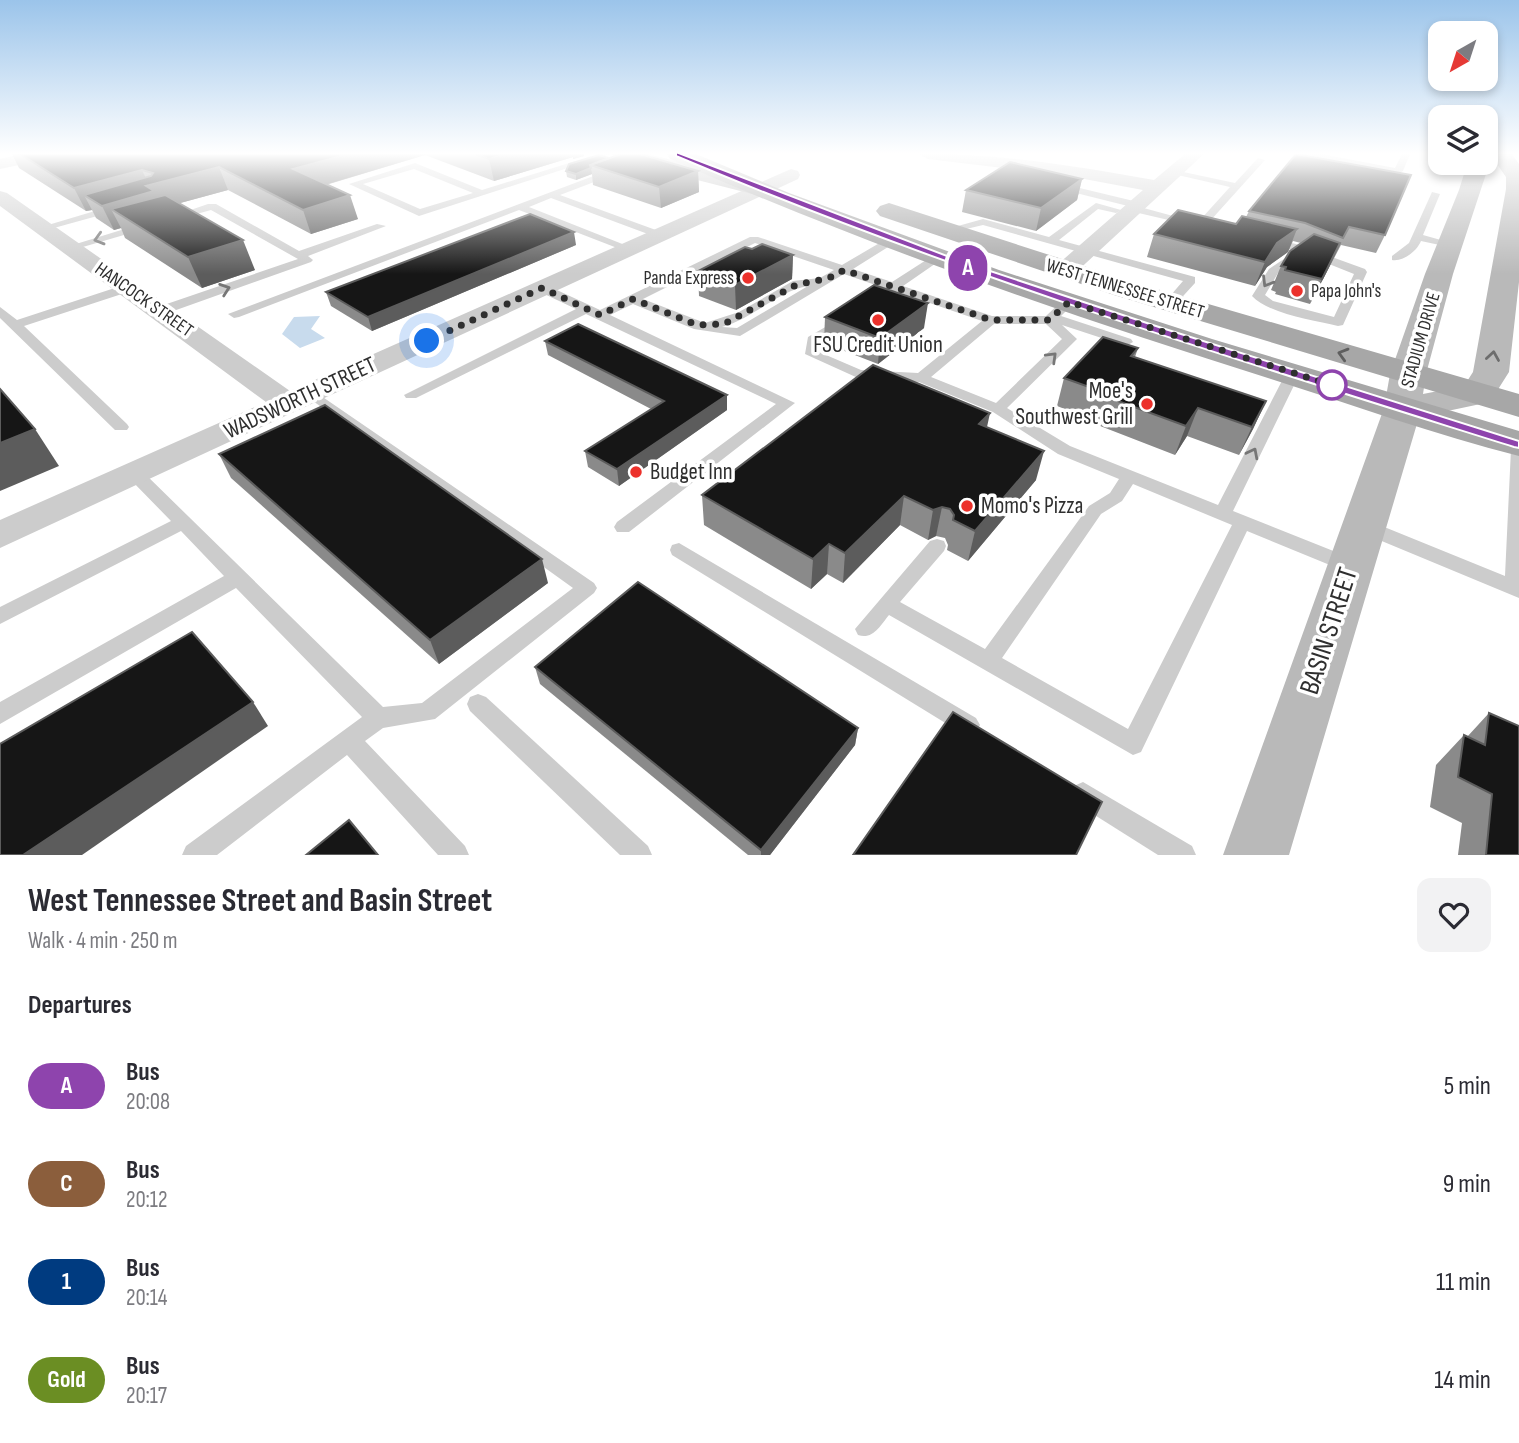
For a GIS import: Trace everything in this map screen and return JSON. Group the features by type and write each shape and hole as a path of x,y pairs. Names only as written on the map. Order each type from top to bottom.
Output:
{"main road":[{"name":"WEST TENNESSEE STREET","path":"797,194 892,240 942,244"},
{"name":"STADIUM DRIVE","path":"1406,391 1449,244 1469,194"},
{"path":"1477,394 1491,372 1511,297 1518,194"},
{"name":"WEST TENNESSEE STREET","path":"871,205 942,244 1064,292 1128,340 1293,373 1406,391 1477,394 1519,406"},
{"name":"WEST TENNESSEE STREET","path":"1064,292 1170,303 1280,321 1406,391 1519,446"},
{"name":"BASIN STREET","path":"1256,855 1406,391"}],"street":[{"name":"WADSWORTH STREET","path":"0,535 660,235 735,194"},
{"path":"1064,292 1134,209 1150,194"},
{"name":"HANCOCK STREET","path":"0,197 160,311 299,399"}],"lane":[{"path":"376,194 419,213 474,194"},
{"path":"1083,194 1134,209"},
{"path":"1051,241 1096,206 1134,209 1210,223 1231,194"},
{"path":"1396,258 1414,245 1435,194"},
{"path":"234,314 551,195 660,235"},
{"path":"43,228 131,204"},
{"path":"69,248 212,206 307,260 160,311"},
{"path":"520,207 629,249"},
{"path":"1051,241 984,222 942,244 894,287 813,340 812,354 859,374 920,378 998,409 1064,450 1232,518 1357,546 1517,588 1519,446"},
{"path":"299,255 381,226"},
{"path":"1252,237 1303,250 1361,272 1338,322 1280,321 1269,304 1258,296 1273,271 1303,250"},
{"path":"1417,237 1449,244"},
{"path":"600,315 754,239 991,320"},
{"path":"633,299 697,325 727,333 740,332 892,240"},
{"path":"998,409 1070,339 1064,292 1051,241"},
{"path":"15,325 127,288"},
{"path":"542,288 787,403 623,527"},
{"path":"920,378 991,320 1064,292"},
{"path":"411,395 586,309"},
{"path":"0,311 121,427"},
{"path":"887,604 1133,744 1293,373"},
{"path":"195,855 378,718 427,712 587,587 299,399"},
{"path":"135,474 378,718"},
{"path":"988,662 1095,510 1116,497 1129,477"},
{"path":"0,616 181,523"},
{"path":"865,629 937,546"},
{"path":"679,550 984,734"},
{"path":"0,714 238,577"},
{"path":"478,704 639,855"},
{"path":"348,740 457,855"},
{"path":"1066,784 1183,855"}],"water":[{"path":"320,316 311,329 325,338 300,348 282,334 294,317"}],"building":[{"path":"88,194 144,194 102,206 84,195"},
{"path":"272,194 350,195 303,210"},
{"path":"982,194 1061,194 1041,208"},
{"path":"1263,194 1403,194 1385,235 1349,227 1343,238 1305,223 1249,211"},
{"path":"165,195 243,240 188,257 111,209"},
{"path":"1178,210 1236,224 1242,216 1297,229 1277,243 1265,262 1154,234"},
{"path":"530,214 574,232 368,317 326,292"},
{"path":"1314,234 1340,243 1322,279 1285,270 1286,267 1281,266 1290,251"},
{"path":"762,244 793,255 735,285 698,271 745,247 752,249"},
{"path":"874,285 928,303 880,338 825,317"},
{"path":"578,324 727,395 617,469 585,451 664,401 545,341"},
{"path":"1103,337 1138,348 1131,356 1266,401 1252,427 1198,408 1186,426 1104,396 1106,393 1064,378"},
{"path":"873,365 990,413 979,424 1044,451 975,531 953,520 954,515 950,509 942,507 933,510 904,496 845,553 829,544 813,559 702,495"},
{"path":"0,389 35,429 0,443"},
{"path":"325,405 542,559 430,640 219,454"},
{"path":"638,582 858,728 761,850 535,667"},
{"path":"192,632 253,702 23,855 0,855 0,744"},
{"path":"953,712 1102,802 1076,855 853,855"},
{"path":"1489,713 1519,726 1519,855 1486,855 1492,794 1458,777 1464,735 1485,745"},
{"path":"349,820 378,855 306,855"}],"bus line":[{"name":"A","path":"773,194 956,264 1158,331 1519,444"}],"place":[{"name":"Panda Express","path":"748,278"},
{"name":"Papa John's","path":"1297,291"},
{"name":"FSU Credit Union","path":"878,320"},
{"name":"Moe's Southwest Grill","path":"1147,404"},
{"name":"Budget Inn","path":"636,472"},
{"name":"Momo's Pizza","path":"967,506"}],"route":[{"path":"427,341 542,288 600,315 633,299 697,325 724,324 796,285 829,278 844,270 991,320 1049,320 1069,302 1332,385"}]}
